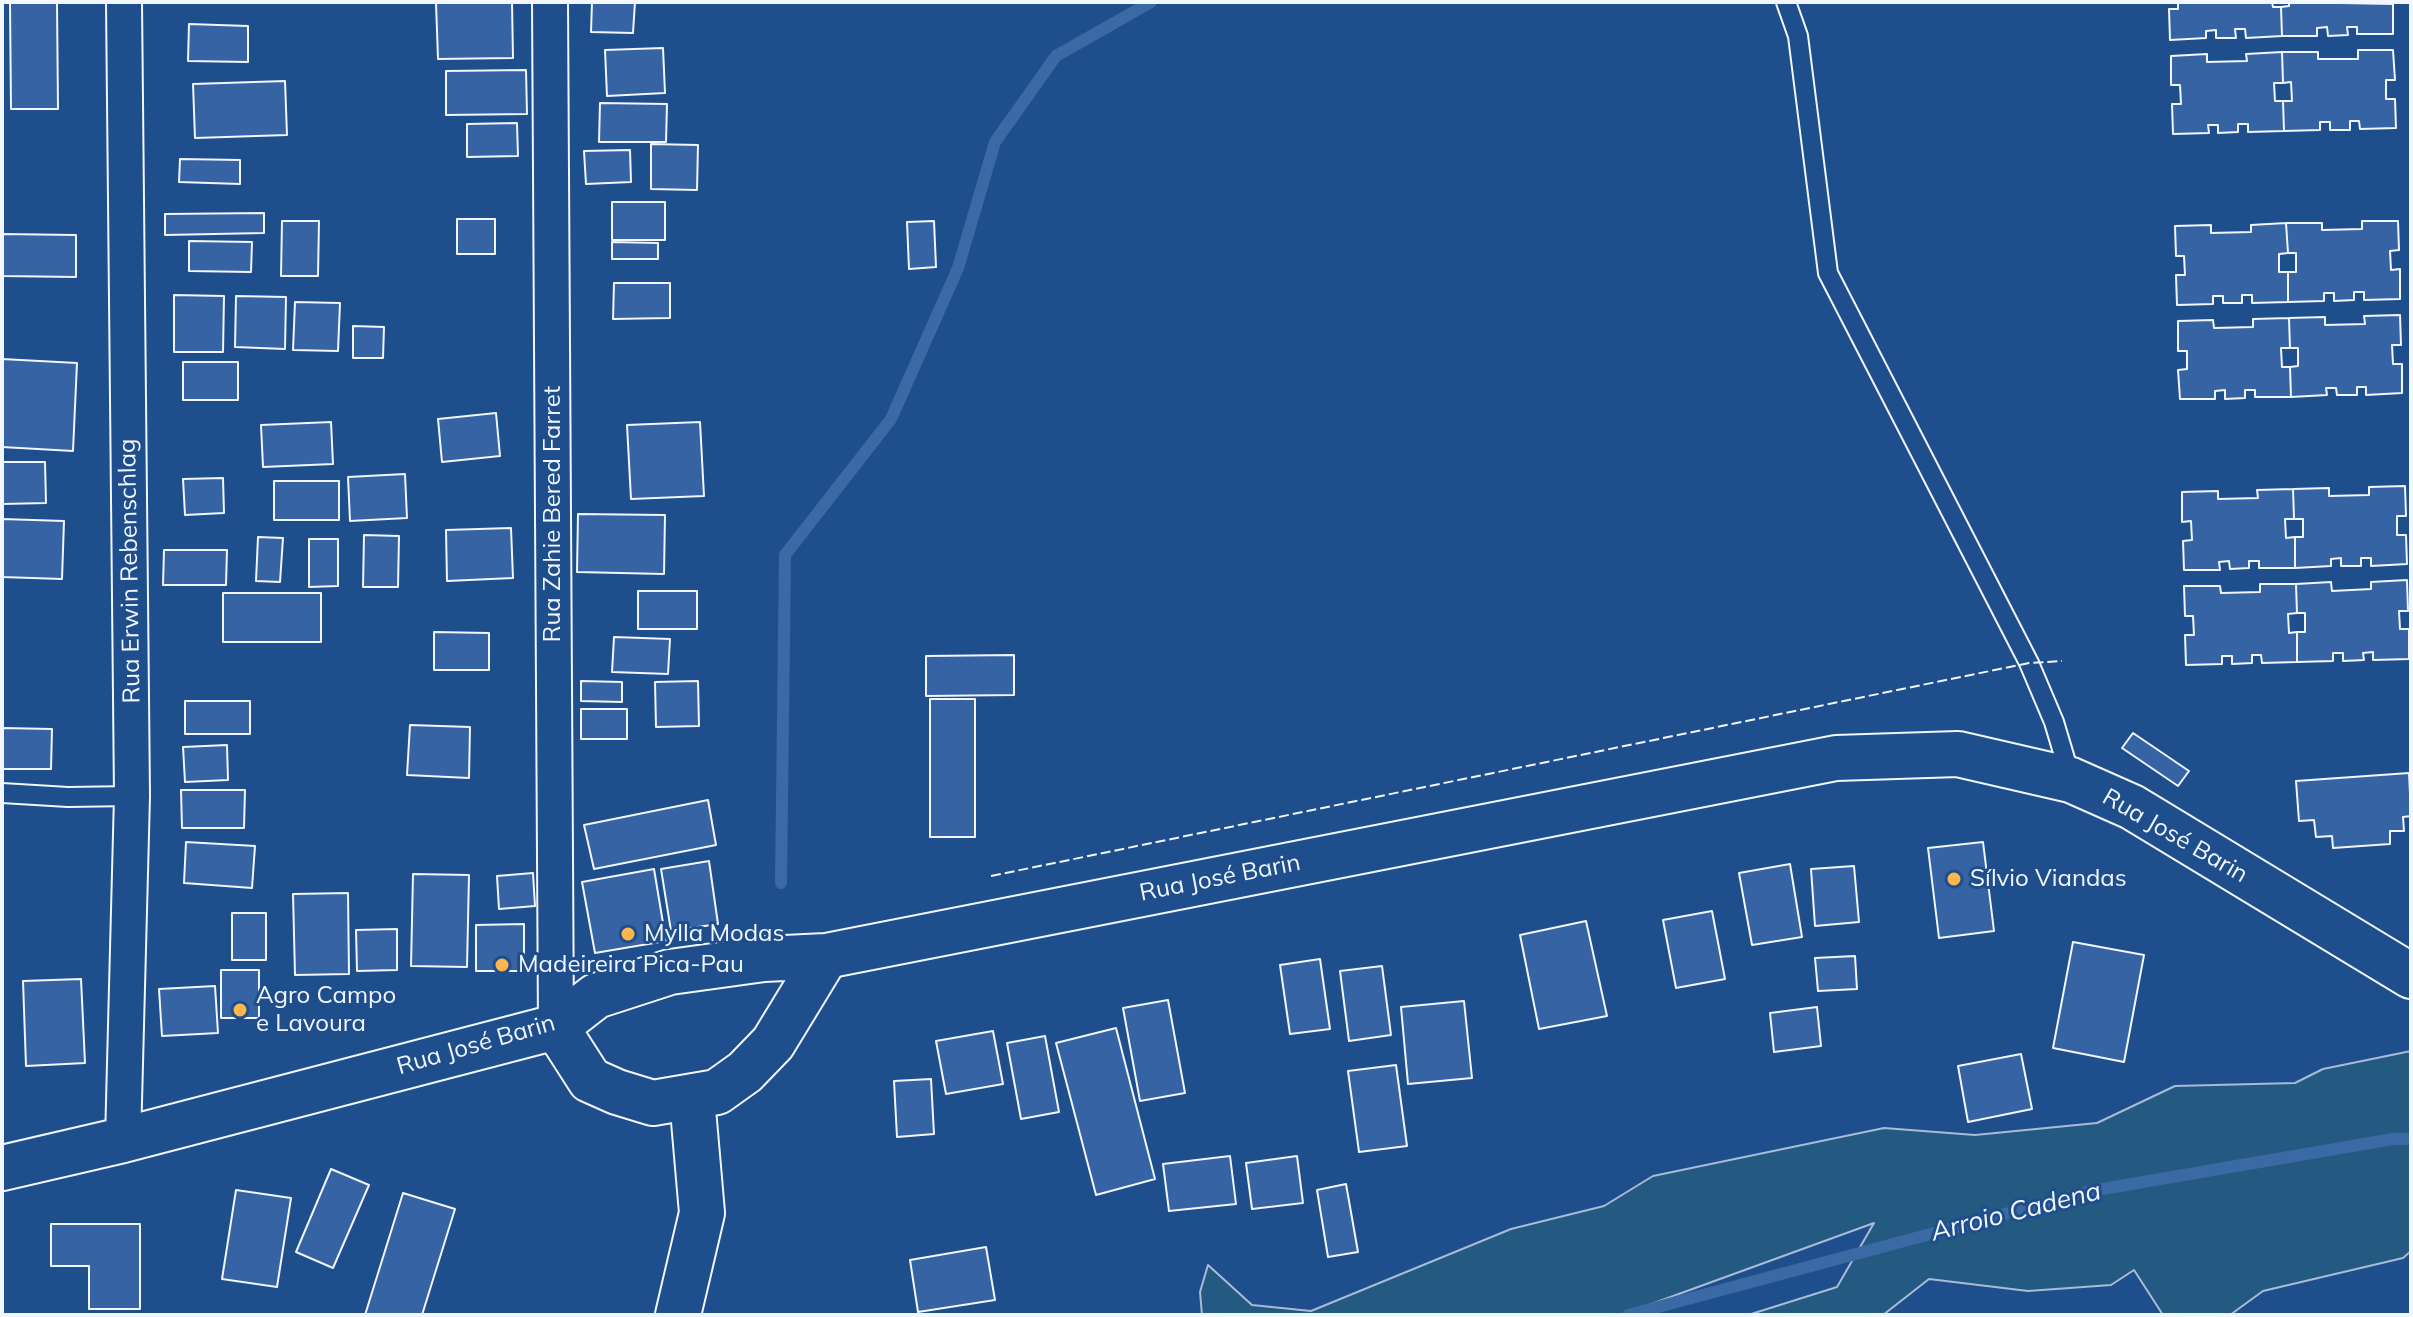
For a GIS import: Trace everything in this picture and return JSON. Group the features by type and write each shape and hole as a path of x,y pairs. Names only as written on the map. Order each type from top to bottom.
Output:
{"main road":[{"name":"Rua José Barin","path":"2,1168 123,1140 556,1027 596,996 670,972 764,959 826,956 1836,758 1958,754 2071,780 2132,807 2411,976"},
{"path":"556,1027 590,1080 653,1103 717,1092 745,1072 773,1043 826,956"},
{"path":"678,1315 702,1213 692,1098"}],"street":[{"name":"Rua Erwin Rebenschlag","path":"123,1140 132,796 124,2"},
{"name":"Rua Zahie Bered Farret","path":"550,2 556,1027"}],"lane":[{"path":"1786,2 1798,36 1828,273 2029,663 2054,722 2071,780"},
{"path":"2,793 68,797 132,796"}],"shaded area":[{"path":"2411,1051 2411,1251 2403,1258 2263,1291 2230,1315 2163,1315 2134,1270 2111,1285 2028,1291 1929,1279 1883,1315 1748,1315 1837,1287 1874,1223 1621,1315 1202,1315 1200,1292 1208,1265 1252,1305 1311,1311 1511,1229 1604,1206 1653,1176 1884,1128 1975,1135 2097,1123 2175,1086 2295,1083 2323,1069"}],"building":[{"path":"10,2 57,2 58,109 11,109"},
{"path":"512,2 513,58 438,59 436,3"},
{"path":"592,2 635,2 633,33 591,32"},
{"path":"2178,2 2272,2 2273,7 2281,7 2282,36 2246,38 2245,29 2235,29 2236,38 2216,38 2216,30 2206,31 2206,38 2170,40 2169,9 2178,9"},
{"path":"2289,2 2393,4 2393,34 2357,34 2357,27 2347,27 2348,35 2328,36 2327,27 2317,28 2317,36 2282,36 2281,7 2289,6"},
{"path":"189,24 248,26 248,62 188,61"},
{"path":"663,48 665,93 607,96 605,50"},
{"path":"2358,50 2393,50 2395,80 2386,80 2386,99 2395,99 2396,128 2360,129 2359,121 2350,121 2350,130 2330,130 2330,122 2320,122 2320,130 2284,131 2283,101 2292,101 2291,82 2283,83 2282,52 2318,52 2318,59 2358,59"},
{"path":"2282,52 2283,83 2274,83 2275,101 2283,101 2284,131 2248,132 2248,124 2238,124 2238,132 2218,133 2218,125 2208,125 2209,133 2173,134 2172,104 2181,104 2180,85 2171,85 2171,56 2207,54 2207,62 2247,61 2246,54"},
{"path":"526,70 527,114 446,115 446,71"},
{"path":"285,81 287,135 195,138 193,84"},
{"path":"600,103 667,104 666,142 599,142"},
{"path":"517,123 518,156 467,157 467,124"},
{"path":"651,144 698,145 697,190 651,189"},
{"path":"630,150 631,182 586,184 584,151"},
{"path":"180,159 240,160 240,184 179,182"},
{"path":"612,202 665,202 665,240 612,240"},
{"path":"264,213 264,233 165,235 165,214"},
{"path":"457,219 495,219 495,254 457,254"},
{"path":"282,221 319,221 318,276 281,276"},
{"path":"934,221 936,267 909,269 907,222"},
{"path":"2362,221 2398,221 2399,250 2390,251 2391,270 2400,269 2400,299 2364,300 2364,292 2354,292 2354,300 2334,301 2334,293 2324,293 2324,301 2288,302 2288,272 2296,272 2296,253 2288,253 2286,223 2322,223 2322,230 2362,229"},
{"path":"2286,223 2288,253 2279,254 2279,272 2288,272 2288,302 2252,303 2252,295 2242,295 2242,303 2223,303 2223,296 2213,296 2213,304 2177,305 2176,275 2185,275 2184,256 2176,256 2175,226 2211,225 2211,233 2251,232 2251,225"},
{"path":"2,234 76,235 76,277 2,276"},
{"path":"189,241 252,242 251,272 189,271"},
{"path":"612,242 658,243 658,259 612,259"},
{"path":"614,283 670,283 670,318 613,319"},
{"path":"174,295 224,296 223,352 174,352"},
{"path":"236,296 286,297 285,349 235,347"},
{"path":"295,302 340,303 338,351 293,350"},
{"path":"2400,315 2401,345 2392,345 2393,364 2402,364 2402,393 2366,395 2366,387 2357,387 2357,395 2337,395 2336,388 2326,388 2327,395 2291,397 2290,367 2298,366 2298,348 2290,348 2289,318 2325,317 2325,325 2365,324 2364,316"},
{"path":"2289,318 2290,348 2281,348 2282,367 2290,367 2291,397 2255,397 2255,390 2245,390 2245,398 2225,399 2225,390 2215,391 2215,399 2180,399 2178,370 2187,369 2187,351 2178,351 2178,321 2213,320 2214,328 2253,327 2253,319"},
{"path":"353,326 384,327 383,358 353,358"},
{"path":"2,359 77,363 73,451 2,447"},
{"path":"183,362 238,362 238,400 183,400"},
{"path":"496,413 500,456 442,462 438,419"},
{"path":"331,422 333,464 263,467 261,425"},
{"path":"700,422 704,496 631,499 627,425"},
{"path":"2,462 45,462 46,503 2,504"},
{"path":"405,474 407,518 350,521 348,477"},
{"path":"223,478 224,513 185,515 183,479"},
{"path":"274,481 339,481 339,520 274,520"},
{"path":"2405,486 2406,516 2397,516 2397,535 2406,535 2407,564 2371,566 2371,558 2361,558 2361,566 2341,566 2341,558 2331,559 2331,566 2295,568 2295,537 2303,537 2303,519 2294,519 2293,489 2329,488 2329,496 2369,495 2369,487"},
{"path":"2293,489 2294,519 2285,519 2286,538 2295,537 2295,568 2259,568 2259,561 2249,561 2249,568 2230,569 2229,561 2219,562 2220,570 2184,570 2183,541 2192,540 2191,521 2182,522 2182,492 2218,491 2218,499 2258,498 2257,490"},
{"path":"578,514 665,515 664,574 577,572"},
{"path":"2,519 64,521 62,579 2,577"},
{"path":"511,528 513,578 447,581 446,530"},
{"path":"364,535 399,536 398,587 363,587"},
{"path":"258,537 283,538 280,582 256,581"},
{"path":"309,539 338,539 338,586 309,587"},
{"path":"164,550 227,550 226,585 163,585"},
{"path":"2407,580 2408,611 2399,611 2400,629 2409,629 2409,659 2373,660 2373,652 2363,653 2364,660 2343,661 2343,653 2333,653 2333,661 2297,662 2297,632 2305,632 2305,613 2297,613 2296,584 2331,582 2332,591 2371,589 2371,582"},
{"path":"2260,584 2296,584 2297,613 2288,614 2289,633 2297,632 2297,662 2262,663 2261,655 2252,655 2252,663 2232,664 2232,656 2222,656 2222,664 2186,665 2185,635 2194,635 2193,616 2185,616 2184,586 2220,586 2221,593 2260,592"},
{"path":"638,591 697,591 697,629 638,629"},
{"path":"223,593 321,593 321,642 223,642"},
{"path":"434,632 489,633 489,670 434,670"},
{"path":"614,637 670,639 668,674 612,672"},
{"path":"1014,655 1014,695 926,696 926,656"},
{"path":"581,681 622,682 622,702 581,701"},
{"path":"698,681 699,726 656,727 655,682"},
{"path":"930,699 975,699 975,837 930,837"},
{"path":"185,701 250,701 250,734 185,734"},
{"path":"581,709 627,709 627,739 581,739"},
{"path":"410,725 470,727 469,778 407,775"},
{"path":"2,728 52,729 51,769 2,769"},
{"path":"2133,733 2189,771 2178,786 2122,748"},
{"path":"227,745 228,780 185,782 183,747"},
{"path":"2409,773 2411,816 2403,817 2404,831 2390,831 2390,844 2333,848 2332,836 2316,837 2314,820 2299,821 2296,781"},
{"path":"181,790 245,790 244,828 182,828"},
{"path":"708,800 716,845 594,869 584,825"},
{"path":"186,842 255,846 252,888 184,883"},
{"path":"1983,842 1994,931 1939,938 1928,848"},
{"path":"709,861 718,924 671,931 661,869"},
{"path":"1790,864 1802,937 1752,945 1739,873"},
{"path":"1854,866 1859,922 1815,926 1811,869"},
{"path":"654,869 666,941 595,953 582,882"},
{"path":"533,873 535,906 499,909 497,876"},
{"path":"413,874 469,875 467,967 411,966"},
{"path":"348,893 349,974 295,975 293,894"},
{"path":"1712,911 1725,979 1676,988 1663,920"},
{"path":"232,913 266,913 266,960 232,960"},
{"path":"1586,921 1607,1016 1539,1029 1520,935"},
{"path":"524,924 524,971 476,971 476,925"},
{"path":"397,929 397,970 357,971 356,930"},
{"path":"2073,942 2144,955 2124,1062 2053,1048"},
{"path":"1855,956 1857,989 1818,991 1815,958"},
{"path":"1320,959 1330,1029 1290,1034 1280,965"},
{"path":"1382,966 1391,1035 1349,1041 1340,971"},
{"path":"221,970 259,970 259,1018 221,1018"},
{"path":"81,979 85,1063 26,1066 23,981"},
{"path":"215,986 218,1033 162,1036 159,989"},
{"path":"1168,1000 1185,1093 1140,1101 1123,1008"},
{"path":"1464,1001 1472,1078 1408,1084 1401,1007"},
{"path":"1817,1007 1821,1046 1774,1052 1770,1013"},
{"path":"1116,1028 1155,1179 1096,1195 1056,1043"},
{"path":"993,1031 1003,1084 946,1094 936,1041"},
{"path":"1045,1036 1059,1112 1021,1119 1007,1043"},
{"path":"2021,1054 2032,1109 1968,1122 1958,1066"},
{"path":"1396,1065 1407,1146 1359,1152 1348,1071"},
{"path":"931,1079 934,1134 897,1137 894,1081"},
{"path":"1230,1156 1236,1204 1169,1211 1163,1164"},
{"path":"1297,1156 1303,1203 1252,1209 1246,1163"},
{"path":"331,1169 369,1185 333,1268 296,1252"},
{"path":"1346,1184 1358,1252 1328,1257 1317,1190"},
{"path":"236,1190 291,1198 277,1287 222,1279"},
{"path":"403,1193 455,1209 422,1315 365,1315"},
{"path":"51,1224 140,1224 140,1309 89,1309 89,1266 51,1266"},
{"path":"986,1247 995,1300 918,1312 910,1260"}],"waterway":[{"path":"781,883 785,555 891,419 958,268 995,142 1056,56 1151,2"},
{"name":"Arroio Cadena","path":"1628,1315 2091,1191 2393,1139 2411,1139"}],"fence":[{"path":"991,876 2029,663 2062,661"}],"place":[{"name":"Sílvio Viandas","path":"1954,879"},
{"name":"Mylla Modas","path":"628,934"},
{"name":"Madeireira Pica-Pau","path":"502,965"},
{"name":"Agro Campo e Lavoura","path":"240,1010"}]}
